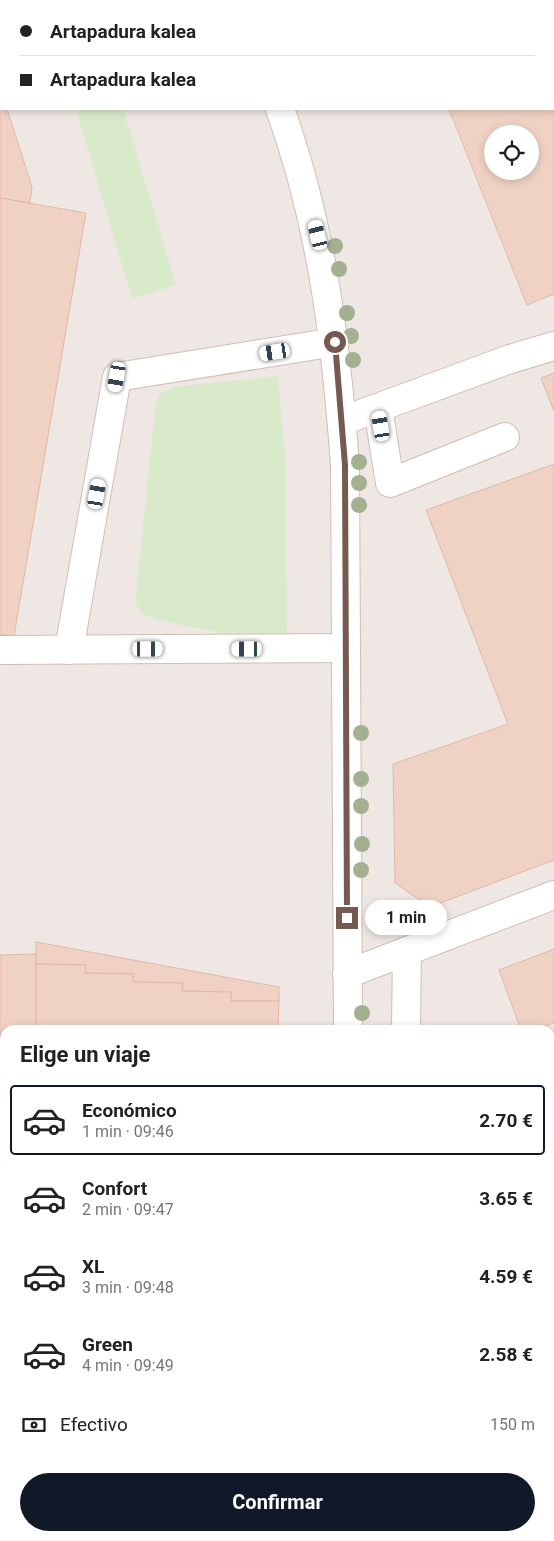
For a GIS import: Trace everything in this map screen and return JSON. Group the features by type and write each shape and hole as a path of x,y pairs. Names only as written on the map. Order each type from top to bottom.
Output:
{"street":[{"path":"280,110 302,176 318,235 335,342 342,421 345,465 348,1025"},
{"path":"69,650 117,377 335,342"},
{"path":"342,421 510,359 554,346"},
{"path":"378,408 390,483 505,436"},
{"path":"0,650 345,648"},
{"path":"347,974 554,895"},
{"path":"406,951 406,1025"}],"shaded area":[{"path":"0,110 554,110 554,1025 0,1025"}],"green space":[{"path":"76,110 123,110 176,285 132,299"},
{"path":"278,376 285,461 287,639 221,633 161,621 143,614 135,603 156,403 161,393 174,387"}],"building":[{"path":"0,110 7,110 32,187 30,203 0,198"},
{"path":"449,110 554,110 554,294 527,305"},
{"path":"0,198 86,213 14,636 0,634"},
{"path":"554,373 554,411 541,378"},
{"path":"554,464 554,860 430,907 395,883 393,764 508,724 426,510"},
{"path":"36,942 279,987 279,1001 231,1001 231,992 182,991 183,983 133,982 133,974 85,973 86,965 36,964"},
{"path":"554,949 554,1023 548,1025 519,1025 499,970"},
{"path":"36,954 36,1025 0,1025 0,955"},
{"path":"36,964 86,965 85,973 133,974 133,982 183,983 182,991 231,992 231,1001 279,1001 278,1025 36,1025"}],"route":[{"path":"335,342 345,465 347,918"}]}
